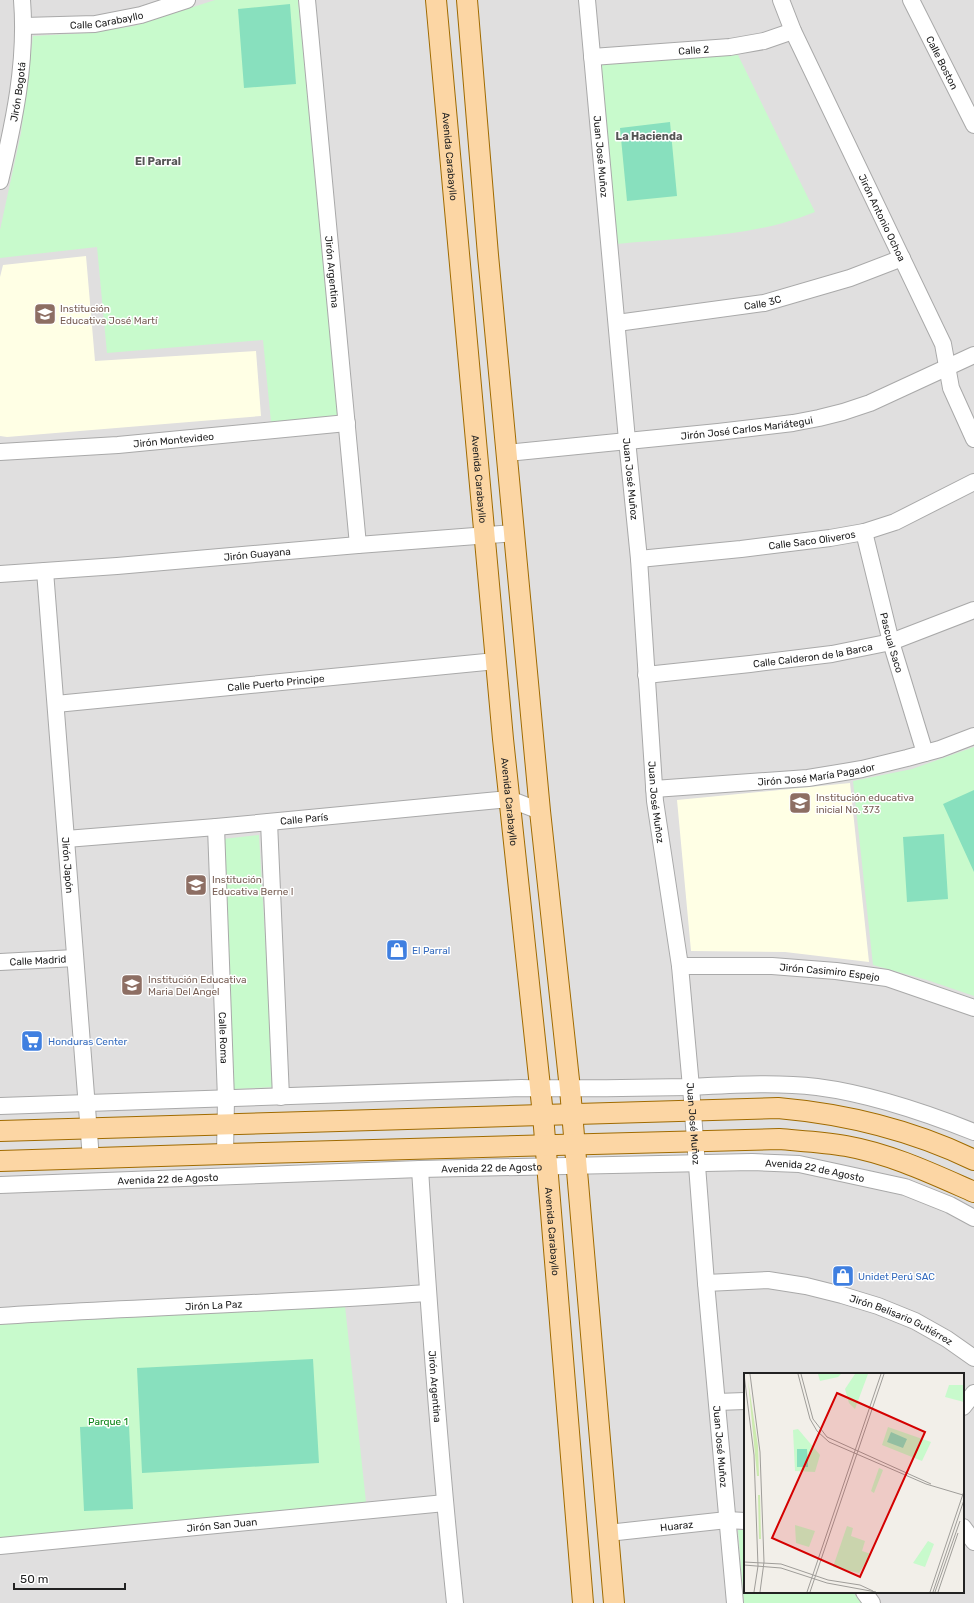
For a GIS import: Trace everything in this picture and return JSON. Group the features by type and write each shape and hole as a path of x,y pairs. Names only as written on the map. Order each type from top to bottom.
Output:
{"main road":[{"name":"Avenida Carabayllo","path":"436,0 509,799 541,1088 584,1603"},
{"path":"467,0 488,248 540,812 570,1089 614,1603"},
{"path":"0,1131 778,1108 814,1111 848,1117 901,1131 949,1148 974,1160"},
{"name":"Avenida 22 de Agosto","path":"0,1161 779,1139 847,1146 886,1157 923,1170 974,1192"}],"street":[{"name":"Jirón Bogotá","path":"0,182 2,161 15,115 22,61 24,26 22,0"},
{"name":"Calle Carabayllo","path":"24,26 95,24 141,15 187,0"},
{"name":"Jirón Argentina","path":"307,0 358,545"},
{"name":"Juan José Muñoz","path":"587,0 639,559 654,801 680,966 706,1283 735,1603"},
{"name":"Jirón Antonio Ochoa","path":"781,0 793,31 943,344 951,388 974,439"},
{"name":"Calle Boston","path":"911,0 974,126"},
{"name":"Calle 2","path":"592,57 730,47 764,41 793,31"},
{"name":"Calle 3C","path":"617,323 764,303 850,278 902,258"},
{"name":"Jirón José Carlos Mariátegui","path":"507,453 718,432 793,423 819,418 870,403 974,355"},
{"name":"Jirón Montevideo","path":"0,452 118,445 347,423"},
{"name":"Calle Saco Oliveros","path":"639,559 741,549 830,538 864,532 894,522 974,482"},
{"name":"Pascual Saco","path":"864,532 891,642 925,753"},
{"name":"Jirón Guayana","path":"0,574 117,566 514,533"},
{"name":"Jirón Japón","path":"45,571 91,1159"},
{"name":"Calle Calderon de la Barca","path":"646,675 824,654 891,642 974,610"},
{"name":"Calle Puerto Principe","path":"56,704 496,661"},
{"name":"Jirón José María Pagador","path":"654,789 808,778 862,769 925,753 974,736"},
{"name":"Calle París","path":"66,839 216,827 509,799 540,812"},
{"path":"269,822 281,1097"},
{"name":"Calle Roma","path":"216,827 226,1099 225,1154"},
{"name":"Calle Madrid","path":"0,962 75,958"},
{"name":"Jirón Casimiro Espejo","path":"680,966 772,966 836,971 887,978 974,1008"},
{"path":"0,1106 541,1088 691,1087 747,1084 817,1087 859,1095 910,1109 974,1132"},
{"name":"Avenida 22 de Agosto","path":"0,1185 420,1169 752,1162 799,1164 905,1187 950,1205 974,1218"},
{"name":"Jirón Argentina","path":"420,1169 444,1503 455,1603"},
{"name":"Jirón Belisario Gutiérrez","path":"706,1283 768,1280 806,1286 842,1295 878,1306 915,1321 947,1339 974,1358"},
{"name":"Jirón La Paz","path":"0,1316 428,1293"},
{"path":"964,1406 974,1393"},
{"path":"717,1402 744,1401"},
{"name":"Jirón San Juan","path":"0,1546 444,1503"},
{"name":"Huaraz","path":"608,1533 727,1520 744,1521"},
{"path":"964,1528 974,1542"},
{"path":"865,1593 872,1603"}],"shaded area":[{"path":"0,0 974,0 974,1603 0,1603"},
{"name":"Institución Educativa José Martí","path":"86,256 95,361 256,351 261,416 7,437 0,436 0,277 3,265"},
{"path":"850,783 869,962 785,952 691,951 677,800"}],"green space":[{"path":"215,0 298,0 338,415 271,422 263,340 107,353 97,247 0,258 0,230 21,133 33,36 88,33 134,26"},
{"path":"290,4 296,84 244,88 238,9"},
{"path":"738,55 815,212 763,228 700,237 617,244 600,64"},
{"path":"670,122 677,196 627,201 620,128"},
{"path":"974,747 974,996 927,980 873,965 853,781 912,769"},
{"path":"974,790 974,872 943,804"},
{"path":"944,834 948,899 907,902 903,837"},
{"path":"259,835 274,1087 234,1089 223,839"},
{"name":"Parque 1","path":"345,1306 366,1502 0,1538 0,1320"},
{"path":"313,1359 319,1463 142,1473 137,1368"},
{"path":"129,1425 133,1509 84,1511 80,1427"},
{"path":"738,1530 744,1530 744,1593 854,1593 861,1603 744,1603"}],"place":[{"name":"Institución Educativa José Martí","path":"45,314"},
{"name":"Institución educativa inicial No. 373","path":"800,803"},
{"name":"Institución Educativa Berne I","path":"196,885"},
{"name":"El Parral","path":"397,950"},
{"name":"Institución Educativa Maria Del Angel","path":"132,985"},
{"name":"Honduras Center","path":"32,1041"},
{"name":"Unidet Perú SAC","path":"843,1276"}],"district":[{"name":"La Hacienda","path":"649,136"},
{"name":"El Parral","path":"158,161"}]}
